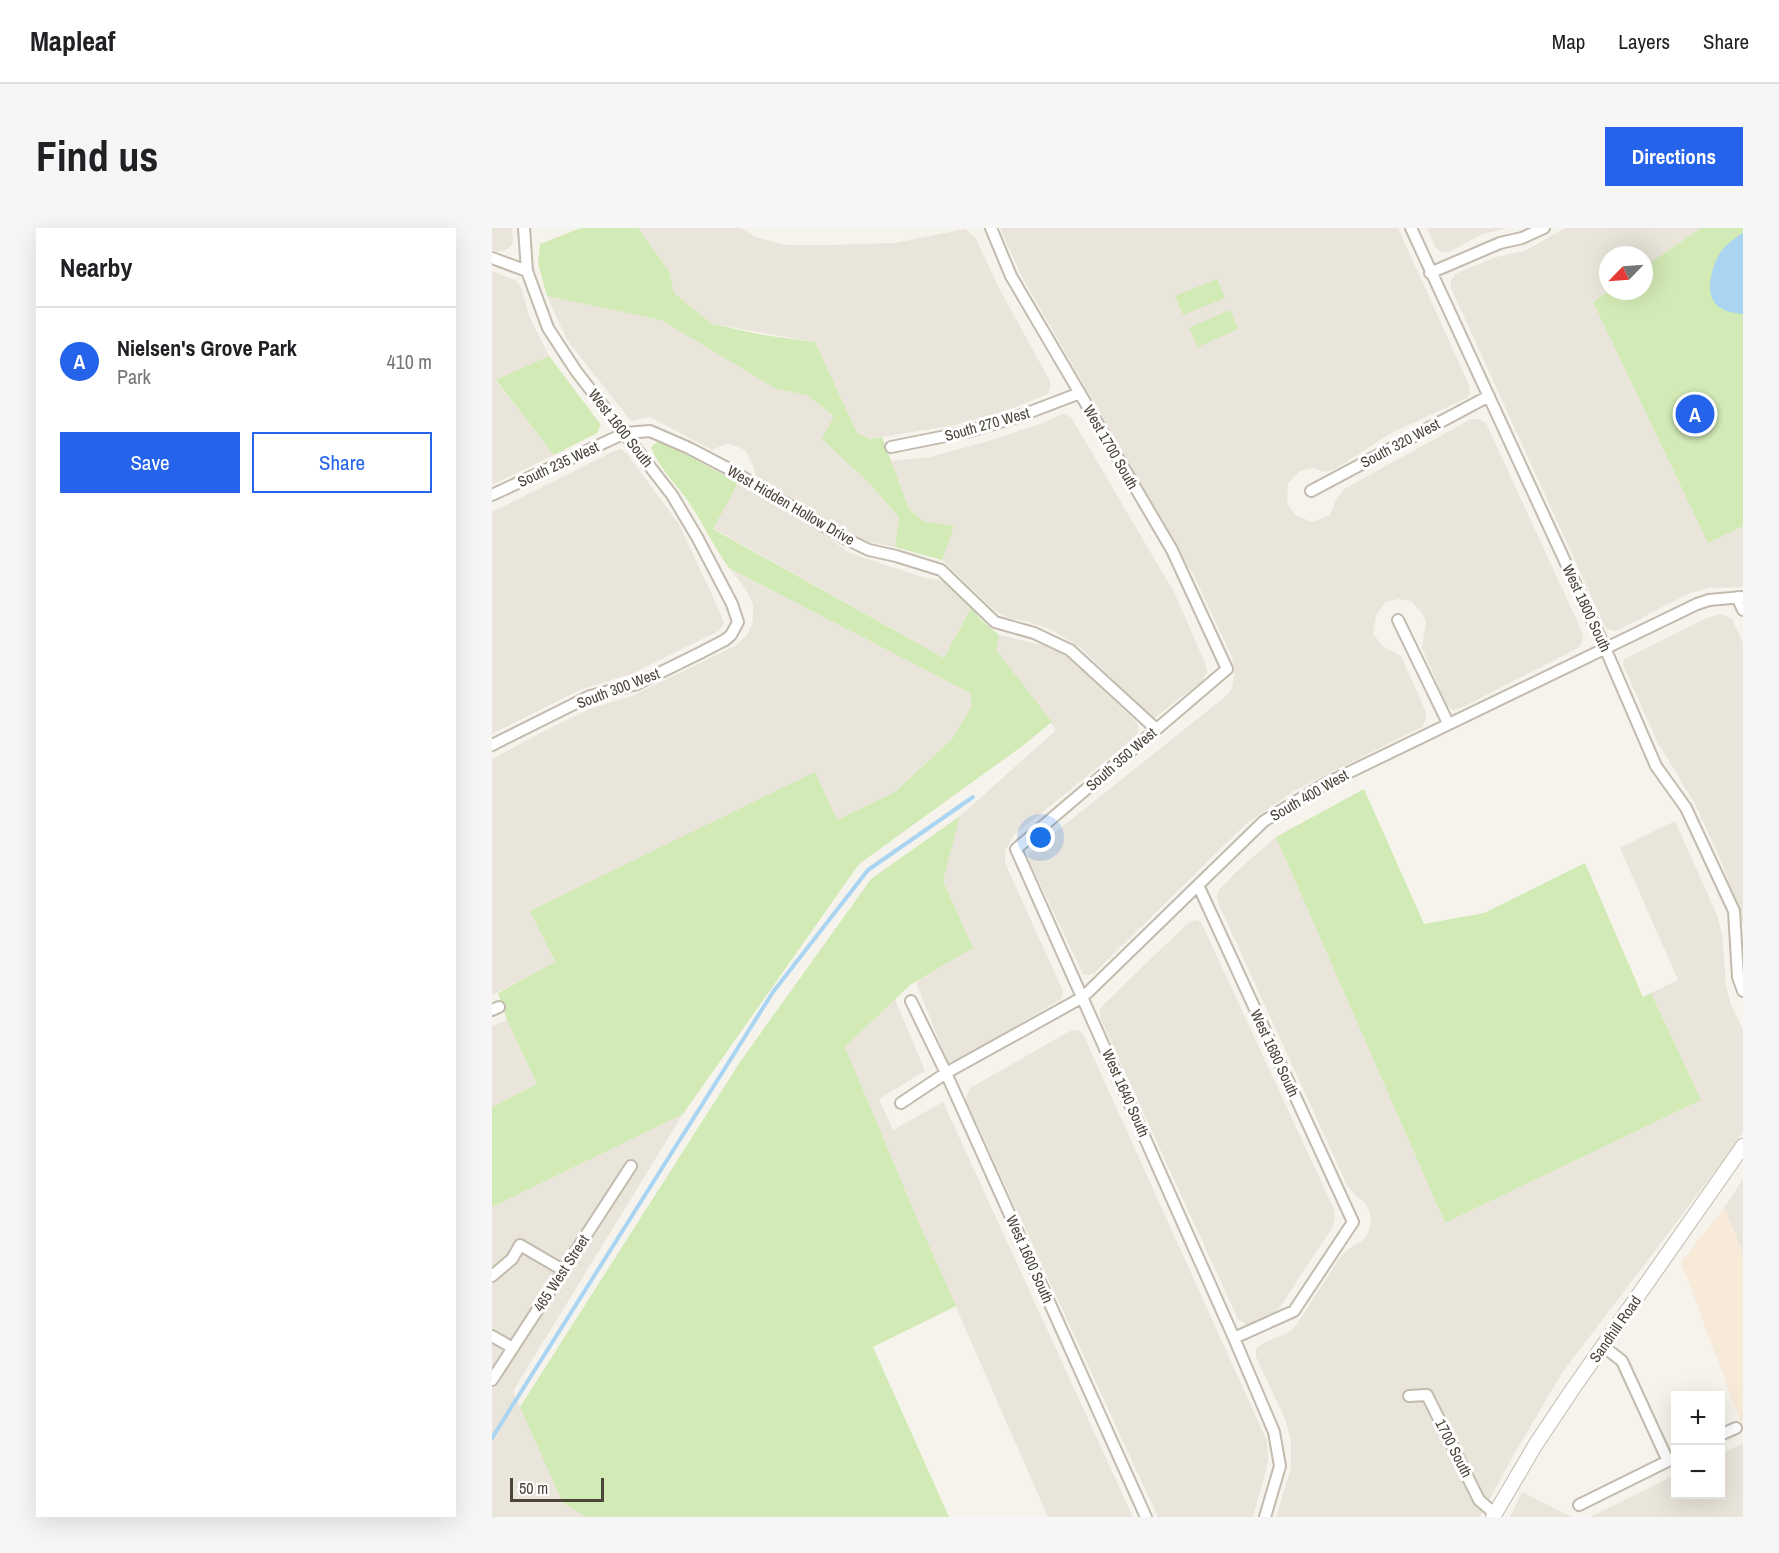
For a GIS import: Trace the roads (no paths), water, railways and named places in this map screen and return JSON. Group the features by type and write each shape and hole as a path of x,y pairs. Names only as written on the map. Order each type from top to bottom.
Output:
{"street":[{"name":"West 1600 South","path":"524,228 527,271 548,328 576,370 672,495 732,604 738,622"},
{"name":"West 1700 South","path":"991,228 1011,276 1172,550 1227,669"},
{"name":"West 1800 South","path":"1411,228 1605,648 1656,766 1686,808 1734,911 1738,977 1743,991"},
{"path":"1430,273 1500,243 1522,238 1544,228"},
{"path":"492,258 527,271"},
{"name":"South 270 West","path":"891,447 966,432 1017,417 1080,393"},
{"name":"South 320 West","path":"1311,491 1489,396"},
{"name":"West Hidden Hollow Drive","path":"625,433 650,431 729,469 844,538 869,550 941,570 995,622 1034,633 1070,650 1156,729"},
{"name":"South 235 West","path":"492,495 625,433"},
{"path":"1740,597 1743,610"},
{"name":"South 400 West","path":"901,1103 946,1074 1083,997 1264,821 1323,785 1697,604 1709,600 1740,597"},
{"path":"1398,620 1448,723"},
{"name":"South 300 West","path":"492,745 590,696 637,684 690,658 725,640 738,622"},
{"name":"South 350 West","path":"1016,849 1227,669"},
{"name":"West 1640 South","path":"1016,849 1274,1432 1280,1466 1265,1517"},
{"name":"West 1680 South","path":"1198,885 1353,1221 1294,1311 1234,1338"},
{"name":"West 1600 South","path":"911,1001 1146,1517"},
{"name":"Sandhill Road","path":"1494,1515 1536,1444 1743,1146"},
{"name":"465 West Street","path":"492,1380 631,1166"},
{"path":"492,1276 512,1259 520,1245 562,1270"},
{"path":"492,1336 513,1348"},
{"path":"1603,1346 1622,1361 1671,1457"},
{"name":"1700 South","path":"1409,1396 1427,1395 1479,1500 1494,1515"},
{"path":"1725,1433 1736,1428"},
{"path":"1579,1505 1671,1459"}],"water":[{"path":"1743,233 1743,314 1733,313 1718,306 1711,295 1710,288 1713,269 1722,250"}],"waterway":[{"path":"492,1438 773,992 868,870 973,797"}],"place":[{"name":"Nielsen's Grove Park","path":"1695,414"}]}
